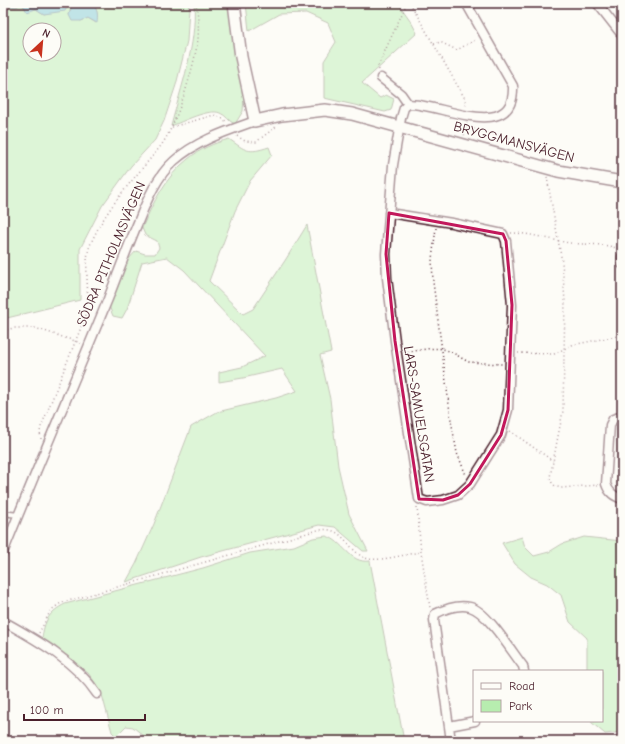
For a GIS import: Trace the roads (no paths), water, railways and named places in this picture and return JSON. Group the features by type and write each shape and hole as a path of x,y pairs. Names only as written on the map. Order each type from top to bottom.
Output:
{"street":[{"path":"234,3 241,57 255,121"},
{"path":"381,78 401,94 408,104 418,104 487,118 501,115 507,110 513,96 513,86 466,3"},
{"path":"597,3 622,35"},
{"name":"LARS-SAMUELSGATAN","path":"390,213 503,234 506,241 512,305 508,410 501,435 470,484 458,495 443,500 427,502 419,499 387,278 386,254 393,165 399,127 404,108 408,104"},
{"name":"SÖDRA PITHOLMSVÄGEN","path":"3,553 147,201 161,176 173,161 188,150 208,139 255,121 282,115 325,110 352,114 399,127"},
{"name":"BRYGGMANSVÄGEN","path":"399,127 546,170 622,182"},
{"path":"622,257 622,264"},
{"path":"622,416 613,419 610,425 606,484 608,490 614,497 622,499"},
{"path":"451,741 434,620 435,614 448,607 469,606 477,610 501,635 523,666 524,670"},
{"path":"3,621 55,653 88,681 96,694"},
{"path":"449,726 473,721"}],"lane":[{"path":"3,513 18,515"}],"water":[{"path":"3,3 92,3 97,13 97,23 88,18 81,21 72,21 69,15 72,5 68,6 65,11 44,14 36,9 27,12 23,5 9,6 5,12 3,12"}]}
